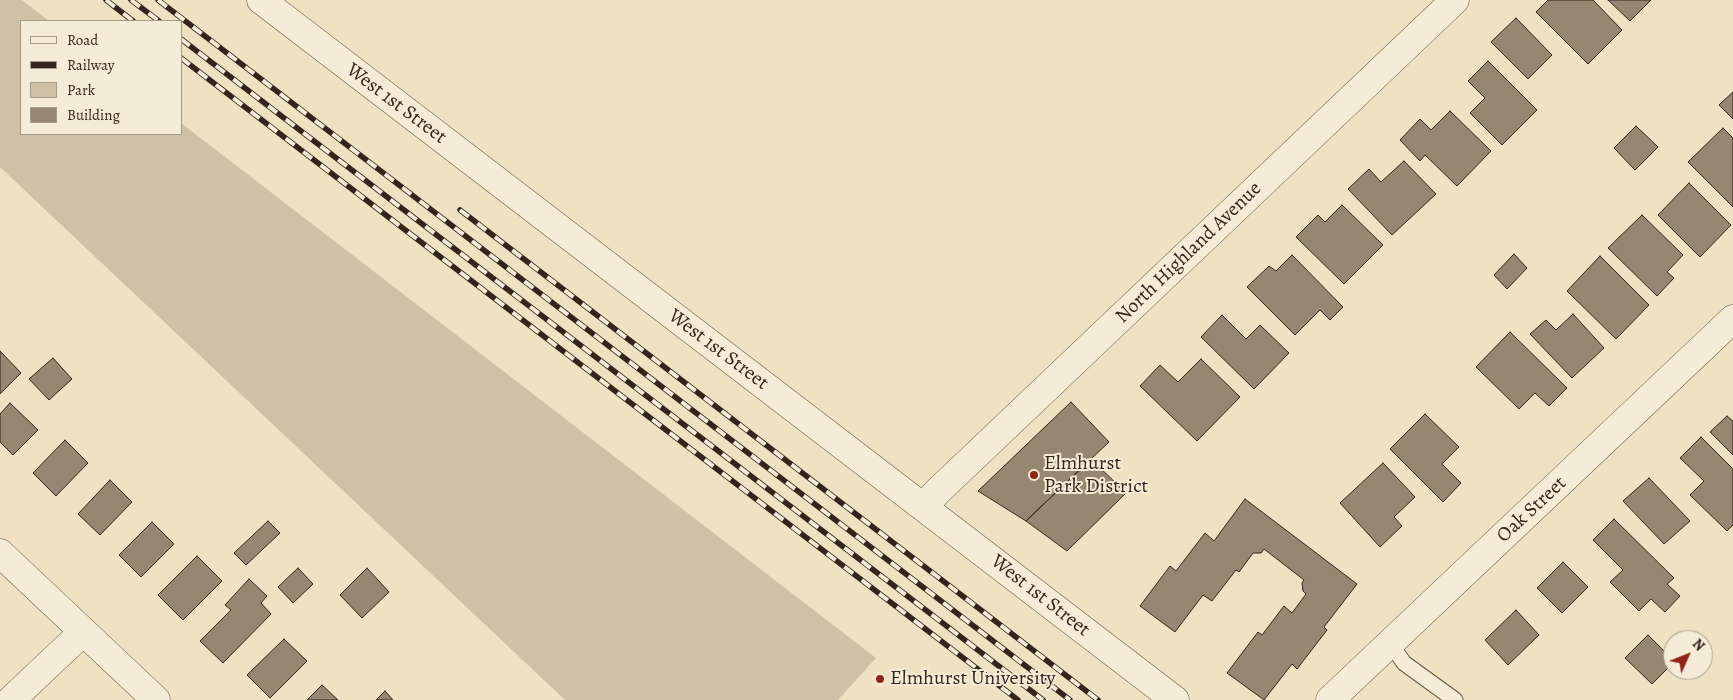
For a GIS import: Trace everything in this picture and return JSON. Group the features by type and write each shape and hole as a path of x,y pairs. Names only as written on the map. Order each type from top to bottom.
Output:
{"street":[{"name":"West 1st Street","path":"261,0 1175,700"},
{"name":"North Highland Avenue","path":"924,507 944,485 1454,0"},
{"name":"Oak Street","path":"1338,698 1390,643 1733,319"},
{"path":"0,553 156,700"},
{"path":"11,700 83,632"}],"lane":[{"path":"1390,643 1404,663 1455,700"}],"green space":[{"path":"0,0 22,0 48,20 20,20 20,135 182,135 182,124 876,658 838,700 565,700 0,167"}],"building":[{"path":"1548,0 1593,0 1622,30 1588,64 1536,12"},
{"path":"1608,0 1651,0 1630,21"},
{"path":"1516,18 1552,55 1528,79 1491,42"},
{"path":"1488,61 1537,110 1502,145 1470,113 1485,98 1468,81"},
{"path":"1733,92 1733,119 1719,105"},
{"path":"1450,111 1491,151 1457,186 1425,155 1420,161 1400,140 1420,119 1431,130"},
{"path":"1636,126 1658,147 1635,170 1614,148"},
{"path":"1723,128 1733,138 1733,207 1688,162"},
{"path":"1404,161 1436,194 1392,235 1348,189 1369,169 1381,182"},
{"path":"1689,183 1731,225 1700,257 1658,215"},
{"path":"1342,205 1383,245 1344,284 1296,237 1318,215 1325,222"},
{"path":"1642,215 1683,255 1667,272 1674,278 1657,296 1608,248"},
{"path":"1514,254 1527,268 1507,289 1494,275"},
{"path":"1292,255 1343,307 1330,320 1320,310 1295,335 1247,287 1269,266 1276,271"},
{"path":"1600,256 1649,305 1616,339 1567,291"},
{"path":"1573,314 1604,348 1572,378 1530,334 1546,320 1556,330"},
{"path":"1222,315 1246,339 1260,325 1289,353 1254,389 1201,337"},
{"path":"1510,332 1567,388 1549,406 1535,393 1519,409 1476,367"},
{"path":"0,351 21,373 0,394"},
{"path":"53,358 72,379 49,400 29,379"},
{"path":"1201,359 1240,397 1197,441 1140,386 1160,365 1178,382"},
{"name":"Elmhurst Park District","path":"1071,402 1109,442 1026,521 978,491"},
{"path":"10,403 38,430 13,455 0,442 0,414"},
{"path":"1425,414 1459,447 1442,464 1461,483 1443,502 1390,449"},
{"path":"1727,416 1733,421 1733,455 1710,432"},
{"path":"1701,437 1733,469 1733,525 1727,531 1690,495 1704,481 1680,458"},
{"path":"65,440 88,463 56,496 33,473"},
{"path":"1091,459 1126,493 1067,551 1026,521"},
{"path":"1383,463 1415,497 1394,517 1402,526 1380,547 1340,503"},
{"path":"1649,478 1690,521 1664,544 1623,501"},
{"path":"110,480 132,502 100,535 78,514"},
{"path":"1245,499 1357,584 1324,627 1327,630 1297,669 1292,664 1264,700 1227,673 1258,632 1262,635 1284,606 1292,613 1306,594 1303,591 1302,583 1304,580 1264,549 1261,553 1253,553 1239,572 1236,570 1212,601 1203,595 1175,632 1140,606 1170,566 1176,571 1205,533 1214,541"},
{"path":"1614,519 1674,578 1667,584 1680,596 1665,612 1651,599 1639,611 1610,582 1623,570 1593,540"},
{"path":"268,521 280,533 246,565 234,553"},
{"path":"152,522 174,544 141,577 119,555"},
{"path":"197,556 222,581 183,620 158,595"},
{"path":"1563,562 1588,587 1562,613 1537,588"},
{"path":"298,568 313,584 293,603 278,587"},
{"path":"367,568 389,592 362,618 340,595"},
{"path":"249,579 267,596 261,603 271,614 223,663 200,641 231,610 225,605"},
{"path":"1516,610 1539,635 1508,665 1485,640"},
{"path":"1648,635 1663,650 1663,673 1652,684 1625,658"},
{"path":"284,639 307,661 270,698 247,675"},
{"path":"322,685 338,700 307,700"},
{"path":"385,691 393,700 376,700"}],"railway":[{"path":"106,0 132,20"},
{"path":"131,0 158,20"},
{"path":"158,0 1070,700"},
{"path":"182,40 1043,700"},
{"path":"182,59 1018,700"},
{"path":"460,210 1098,700"}],"place":[{"name":"Elmhurst Park District","path":"1034,475"},
{"name":"Elmhurst University","path":"880,679"}]}
